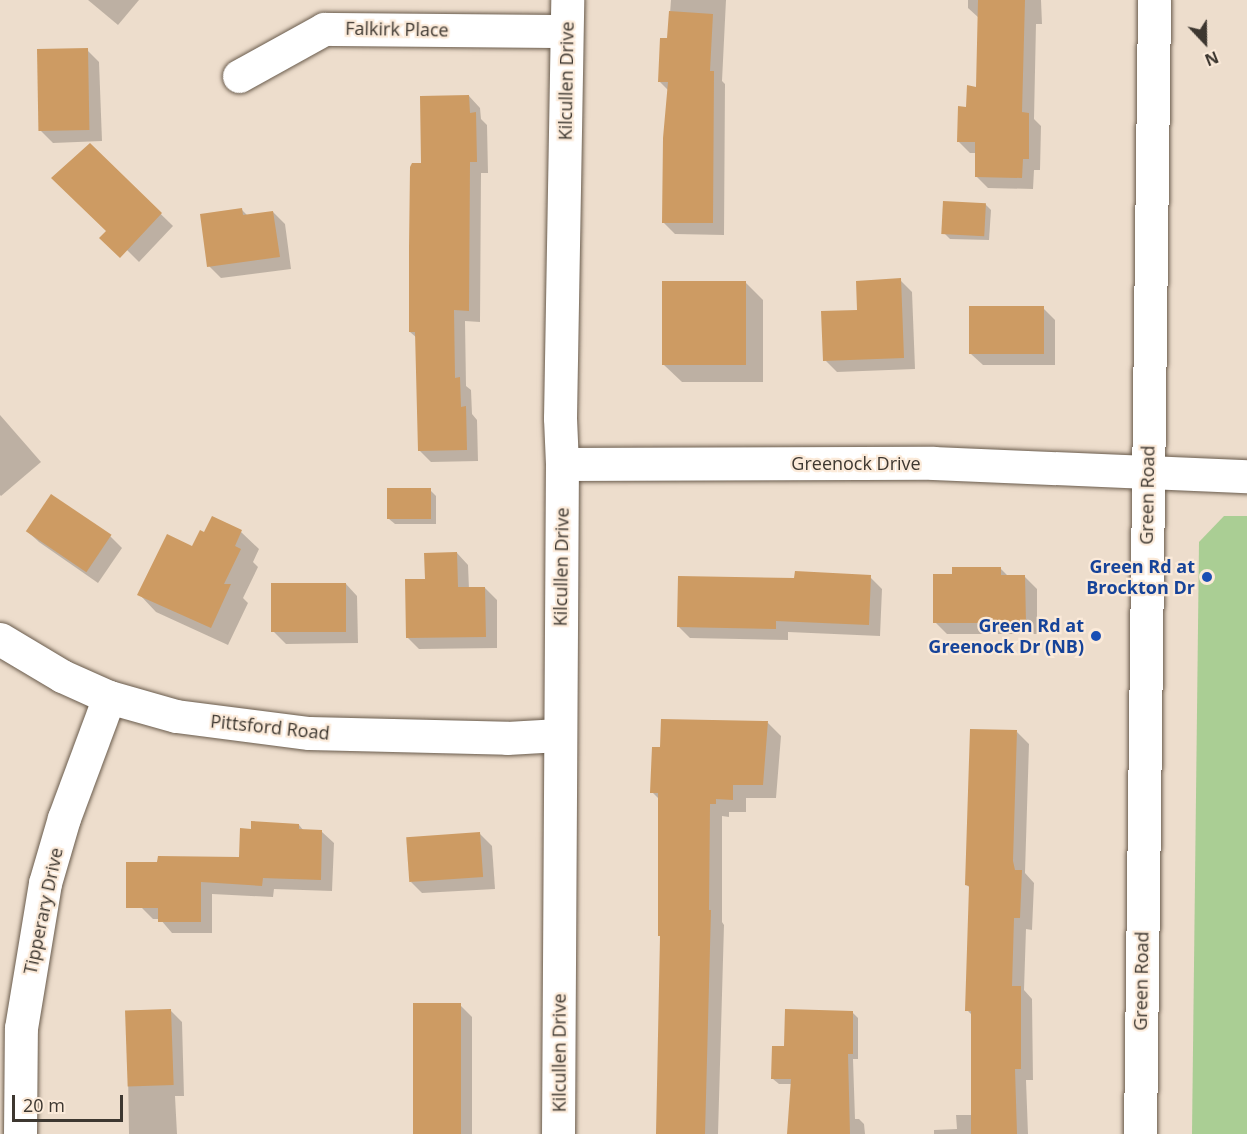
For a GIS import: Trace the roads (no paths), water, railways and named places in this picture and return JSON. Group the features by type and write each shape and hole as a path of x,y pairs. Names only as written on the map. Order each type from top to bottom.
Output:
{"street":[{"name":"Green Road","path":"1140,1134 1155,0"},
{"name":"Falkirk Place","path":"239,76 324,29 567,16"},
{"name":"Kilcullen Drive","path":"558,1134 562,464 560,418 567,16"},
{"name":"Greenock Drive","path":"562,464 933,463 1087,467 1149,473 1247,476"},
{"name":"Pittsford Road","path":"0,639 62,676 110,697 176,716 309,733 507,738 559,735"},
{"name":"Tipperary Drive","path":"20,1134 21,1028 45,883 64,818 110,697"}],"place":[{"name":"Green Rd at Brockton Dr","path":"1207,577"},
{"name":"Green Rd at Greenock Dr (NB)","path":"1096,636"}]}
